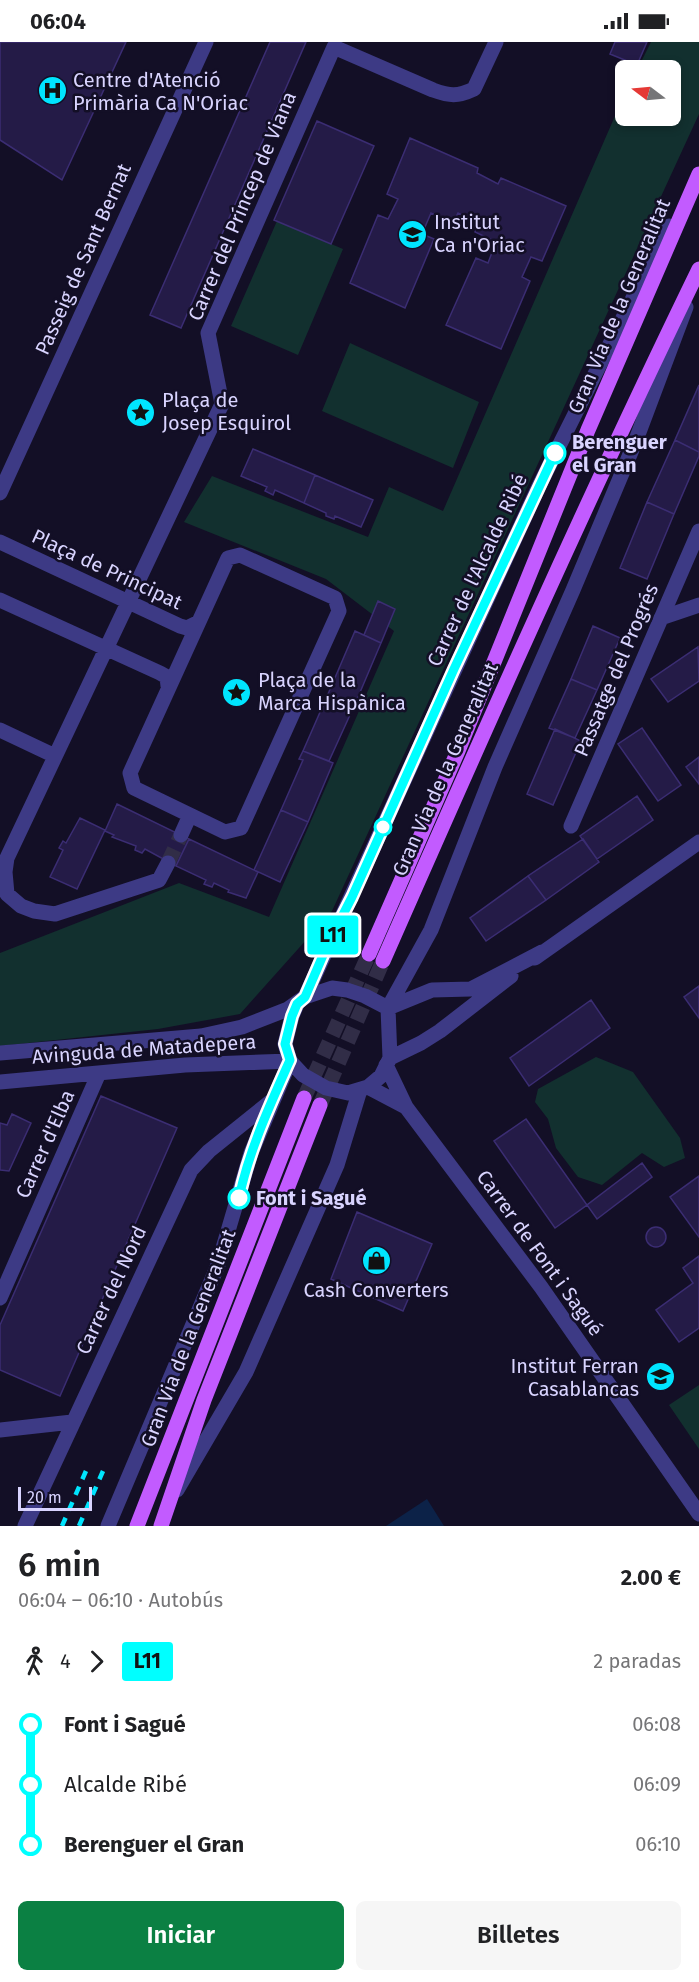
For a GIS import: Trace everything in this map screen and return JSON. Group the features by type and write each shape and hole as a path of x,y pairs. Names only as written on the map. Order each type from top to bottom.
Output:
{"main road":[{"name":"Gran Via de la Generalitat","path":"699,174 588,430 376,957 465,773 622,428 699,270"},
{"name":"Gran Via de la Generalitat","path":"137,1526 304,1098"},
{"name":"Gran Via de la Generalitat","path":"161,1526 204,1400 320,1106"}],"street":[{"name":"Passeig de Sant Bernat","path":"0,493 206,42"},
{"name":"Carrer del Príncep de Viana","path":"129,603 222,404 208,333 334,46 432,90 446,95 461,96 474,89 496,42"},
{"name":"Carrer de l'Alcalde Ribé","path":"290,1060 285,1044 292,1016 534,496 699,167"},
{"path":"108,1526 218,1265 251,1153 290,1060 303,1075 326,1088 348,1093 364,1089 381,1076 388,1061 388,1008 431,930 495,767 636,440 679,330 699,270"},
{"name":"Passatge del Progrés","path":"572,826 699,531"},
{"name":"Plaça de Principat","path":"0,542 180,626 187,628 197,623"},
{"path":"240,555 335,598 339,611 241,828 225,832 134,788 130,772 197,623 228,558 240,555"},
{"path":"0,600 160,673 167,677 168,686"},
{"path":"129,603 7,858 5,872 7,894 21,906 34,911 55,914 159,880 168,862"},
{"path":"661,618 699,606"},
{"path":"0,730 55,756"},
{"path":"181,835 190,815"},
{"path":"388,1061 440,1030 542,952 699,842"},
{"path":"388,1008 432,990 471,988 542,952"},
{"name":"Avinguda de Matadepera","path":"0,1053 201,1035 242,1027 332,988 365,996 388,1008"},
{"name":"Avinguda de Matadepera","path":"0,1082 185,1065 290,1060"},
{"name":"Carrer de Font i Sagué","path":"388,1061 406,1107 541,1287 699,1514"},
{"name":"Carrer d'Elba","path":"0,1298 99,1073"},
{"path":"171,1499 246,1372 337,1165 364,1089"},
{"name":"Carrer de Font i Sagué","path":"364,1089 406,1107"},
{"name":"Carrer del Nord","path":"25,1526 191,1170 209,1151 272,1101"},
{"path":"2,1429 72,1422"}],"green space":[{"path":"651,42 699,42 699,114 332,911 240,1014 158,1029 0,1046 0,953 179,883 269,917 394,631 326,579 184,522 212,476 368,537 389,487 443,511 615,116 615,126 681,126 681,60 642,60"},
{"path":"277,221 343,249 298,355 231,326"},
{"path":"350,343 479,402 453,468 322,411"},
{"path":"596,1057 633,1072 680,1138 685,1158 664,1167 642,1153 602,1185 578,1177 556,1148 548,1119 535,1102 538,1089"},
{"path":"699,1385 699,1449 669,1405"}],"water":[{"path":"427,1499 444,1526 386,1526"}],"building":[{"name":"Centre d'Atenció Primària Ca N'Oriac","path":"0,42 126,42 62,180 0,140"},
{"path":"270,42 306,42 181,328 150,315"},
{"path":"615,42 647,42 639,60 625,60 610,54"},
{"path":"317,121 374,146 331,244 274,220"},
{"path":"410,138 478,168 477,173 498,184 501,178 566,206 542,261 531,257 522,277 530,281 501,349 446,325 476,258 488,263 496,242 475,232 479,223 458,213 453,223 431,213 422,234 434,239 405,308 350,283 378,215 388,219 398,199 387,194"},
{"path":"699,385 699,452 675,440"},
{"path":"675,440 699,452 699,456 674,514 647,502"},
{"path":"253,449 315,475 304,503 275,490 273,495 265,491 267,487 241,476"},
{"path":"315,475 373,500 361,527 335,516 334,519 326,516 326,513 304,503"},
{"path":"647,502 674,514 647,579 620,568"},
{"path":"378,601 395,609 381,643 364,635"},
{"path":"593,626 620,638 597,690 571,679"},
{"path":"355,631 381,643 355,704 328,694"},
{"path":"698,647 699,681 668,702 651,679"},
{"path":"571,679 597,690 575,738 549,728"},
{"path":"328,694 355,704 329,761 303,751"},
{"path":"642,728 681,785 658,801 618,744"},
{"path":"555,729 581,741 553,805 527,794"},
{"path":"303,751 333,763 308,822 281,810 303,760 299,759"},
{"path":"699,757 699,784 686,767"},
{"path":"637,796 653,820 597,859 580,836"},
{"path":"117,804 189,839 176,866 145,849 142,853 135,850 136,846 112,837 114,835 105,831"},
{"path":"281,810 308,822 280,882 254,870"},
{"path":"80,818 105,830 77,889 50,877 63,850 59,848 63,841 66,843"},
{"path":"189,839 258,872 246,898 228,892 229,890 214,883 212,887 204,884 206,880 176,866"},
{"path":"583,839 599,862 546,900 528,876"},
{"path":"528,876 546,900 486,941 470,918"},
{"path":"699,986 699,1018 684,997"},
{"path":"591,1000 610,1028 529,1086 510,1058"},
{"path":"101,1096 177,1128 60,1396 0,1370 0,1325"},
{"path":"12,1114 31,1123 9,1171 0,1170 0,1123 7,1125"},
{"path":"526,1119 587,1205 555,1228 494,1141"},
{"path":"642,1163 652,1177 597,1219 587,1205"},
{"path":"699,1176 699,1237 670,1197"},
{"path":"357,1212 432,1244 403,1311 331,1279"},
{"path":"656,1227 663,1230 666,1237 663,1244 656,1247 649,1244 646,1237 649,1230"},
{"path":"699,1256 699,1328 679,1342 656,1310 693,1283 683,1268"}],"tunnel":[{"path":"168,863 181,835"},
{"path":"304,1098 369,954"},
{"path":"320,1105 383,961"}],"railway":[{"path":"62,1526 89,1464"},
{"path":"79,1526 103,1471"}],"bus line":[{"name":"L11","path":"239,1198 257,1137 290,1060 285,1044 297,1004 305,997 352,897 454,669 555,453"}],"place":[{"name":"Centre d'Atenció Primària Ca N'Oriac","path":"52,91"},
{"name":"Institut Ca n'Oriac","path":"413,234"},
{"name":"Plaça de Josep Esquirol","path":"141,412"},
{"name":"Berenguer el Gran","path":"555,453"},
{"name":"Plaça de la Marca Hispànica","path":"237,692"},
{"name":"Font i Sagué","path":"239,1198"},
{"name":"Cash Converters","path":"376,1260"},
{"name":"Institut Ferran Casablancas","path":"660,1377"}]}
